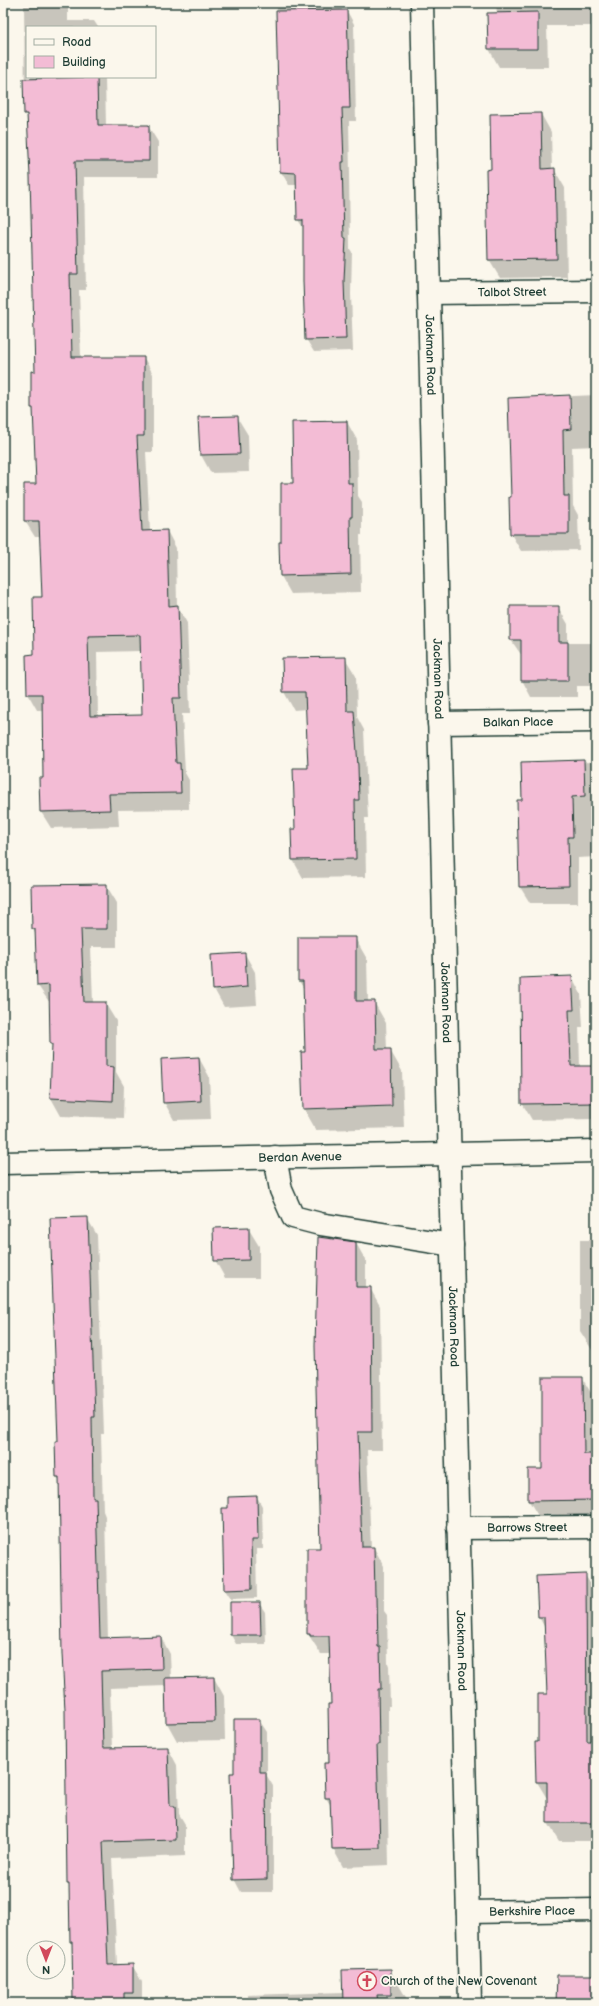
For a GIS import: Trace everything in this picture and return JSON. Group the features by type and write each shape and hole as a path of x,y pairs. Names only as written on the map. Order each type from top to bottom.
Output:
{"street":[{"name":"Jackman Road","path":"422,3 470,2003"},
{"name":"Talbot Street","path":"429,293 596,291"},
{"name":"Balkan Place","path":"439,723 596,721"},
{"name":"Berdan Avenue","path":"3,1163 596,1151"},
{"path":"275,1157 281,1190 293,1217 320,1224 452,1245"},
{"name":"Barrows Street","path":"458,1528 596,1527"},
{"name":"Berkshire Place","path":"468,1912 596,1910"}],"building":[{"path":"347,10 350,108 342,108 344,238 346,238 344,281 346,339 305,340 303,220 297,220 296,173 280,172 276,11"},
{"path":"538,12 538,49 488,49 487,13"},
{"path":"97,78 98,125 149,125 149,161 75,161 78,274 70,274 72,357 144,357 144,436 137,436 142,531 167,530 169,606 178,605 181,698 173,698 176,763 180,763 181,793 109,794 110,810 40,812 39,778 43,778 42,694 27,694 26,655 34,654 33,597 42,597 39,521 24,521 24,484 36,484 33,408 31,408 31,371 35,372 30,176 27,114 24,114 23,79","holes":["140,635 142,715 90,716 88,636"]},
{"path":"541,113 542,169 555,168 557,259 488,260 486,170 491,169 490,114"},
{"path":"570,395 571,429 563,430 564,496 569,496 569,534 510,534 509,497 511,497 508,398"},
{"path":"238,416 240,454 200,455 198,417"},
{"path":"347,421 348,483 352,483 352,517 350,517 351,574 280,576 279,542 281,542 281,483 293,483 292,422"},
{"path":"510,606 559,606 559,642 568,642 568,681 521,681 521,640 510,640"},
{"path":"346,657 347,711 354,711 358,766 359,800 355,800 356,859 292,860 291,829 295,829 293,768 308,768 305,692 283,692 282,658"},
{"path":"584,760 585,796 572,797 573,837 568,837 569,886 519,887 517,800 522,800 521,762"},
{"path":"107,884 107,929 81,929 84,1002 106,1002 106,1066 114,1067 113,1101 50,1098 52,1044 50,1044 49,985 37,986 35,929 32,929 31,885"},
{"path":"298,937 356,937 356,1001 375,1001 376,1049 391,1049 392,1106 303,1109 301,1052 305,1052 303,981 298,981"},
{"path":"245,953 247,987 213,990 211,955"},
{"path":"572,976 574,1010 569,1010 571,1066 596,1066 596,1103 521,1104 520,978"},
{"path":"199,1057 201,1101 163,1103 161,1059"},
{"path":"88,1217 95,1417 92,1417 93,1498 96,1498 100,1638 161,1636 162,1669 101,1671 103,1748 168,1747 170,1806 175,1806 176,1840 103,1842 108,1965 133,1964 133,1993 124,1993 124,2000 73,2001 72,1942 70,1942 69,1884 67,1884 65,1710 62,1654 59,1477 56,1477 55,1441 58,1441 50,1218"},
{"path":"249,1227 249,1260 214,1261 213,1228"},
{"path":"318,1237 356,1242 356,1287 371,1287 372,1432 358,1432 362,1547 374,1547 378,1647 380,1647 381,1689 378,1689 379,1745 377,1745 380,1848 332,1849 330,1798 325,1798 324,1763 329,1763 328,1704 331,1704 329,1636 310,1636 310,1634 307,1634 307,1548 320,1548 315,1346"},
{"path":"542,1377 583,1377 584,1454 596,1454 596,1500 528,1501 528,1469 542,1469"},
{"path":"257,1496 258,1540 251,1540 252,1589 224,1590 222,1508 228,1508 228,1497"},
{"path":"586,1574 587,1741 596,1741 596,1823 547,1823 547,1782 536,1782 535,1742 538,1742 538,1694 547,1694 544,1617 538,1617 536,1576"},
{"path":"230,1602 260,1602 261,1635 230,1635"},
{"path":"214,1677 215,1722 166,1723 165,1678"},
{"path":"234,1719 260,1719 260,1772 266,1772 267,1879 233,1880 230,1773 234,1773"},
{"name":"Church of the New Covenant","path":"391,1969 391,1995 377,1995 378,2003 343,2003 342,1970"},
{"path":"557,1975 595,1975 595,2003 556,2003"}],"place":[{"name":"Church of the New Covenant","path":"367,1981"}]}
